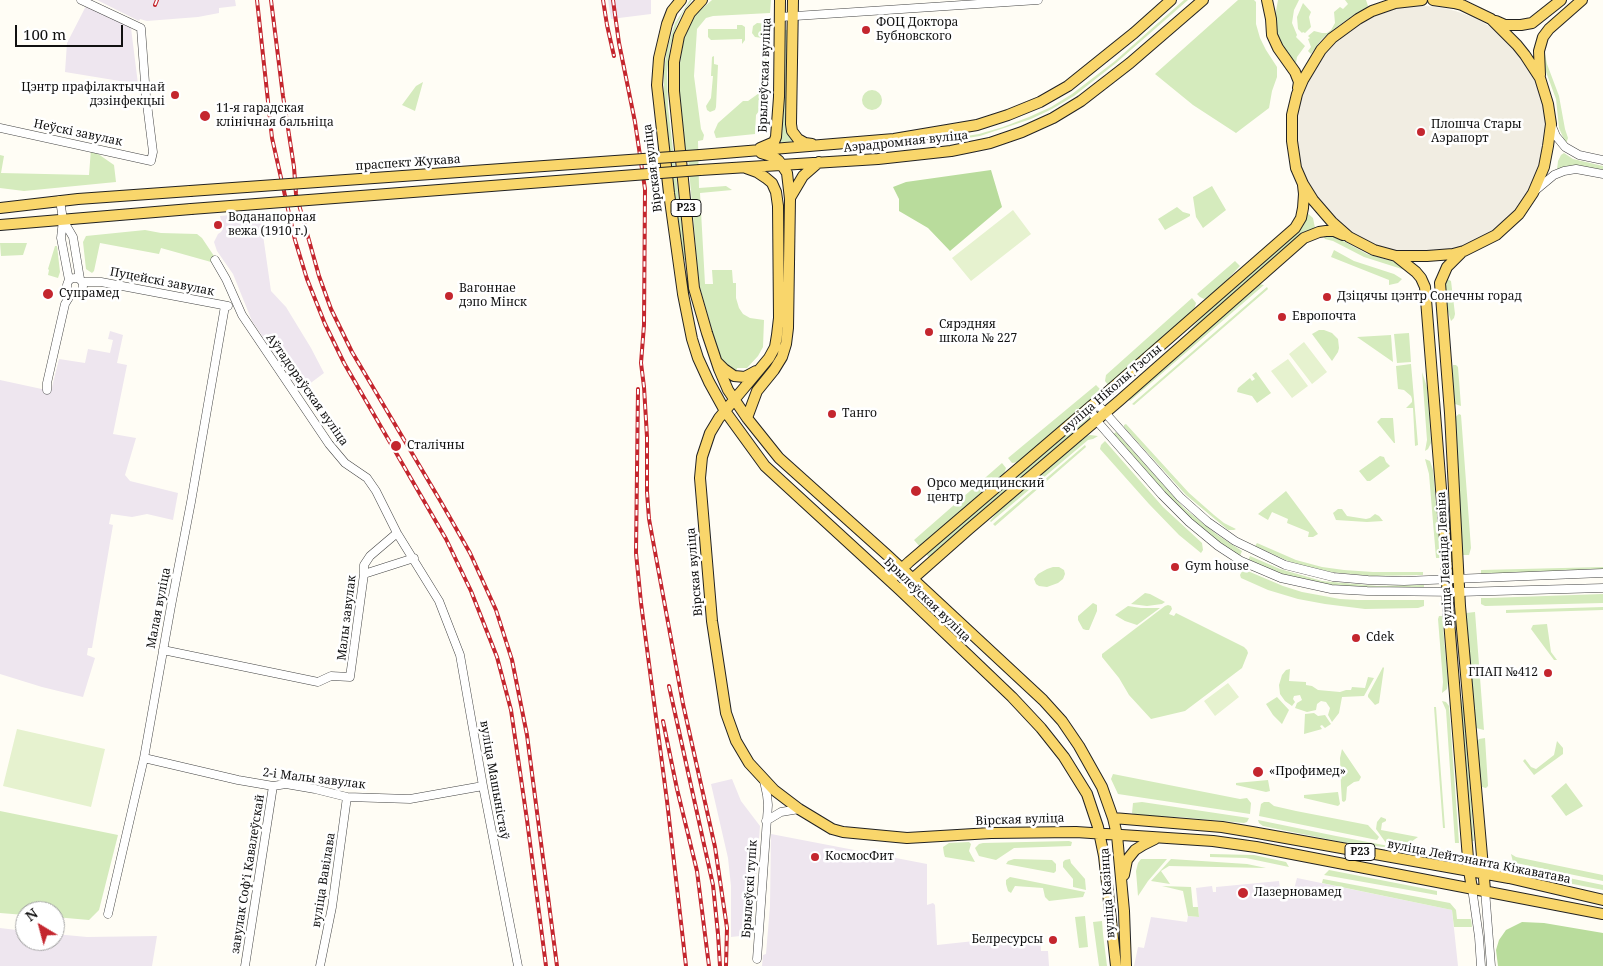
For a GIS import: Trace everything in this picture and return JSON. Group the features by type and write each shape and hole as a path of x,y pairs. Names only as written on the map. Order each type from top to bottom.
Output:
{"main road":[{"name":"Вірская вуліца","path":"681,0 672,11 667,24 659,58 657,86 660,126 683,294 692,339 698,358 725,411 710,433 704,448 701,465 702,504 712,621 726,713 736,741 749,763 764,781 780,795 832,829 843,832 907,838 1066,831 1117,835"},
{"name":"Р23","path":"702,0 690,13 679,36 674,62 674,91 694,288 716,362 734,400"},
{"name":"Брылеўская вуліца","path":"750,151 771,144 776,138 779,97 780,0"},
{"path":"793,0 792,130 798,139 804,143 818,146"},
{"name":"Аэрадромная вуліца","path":"818,146 894,140 944,132 977,125 1040,102 1068,86 1134,33 1171,0"},
{"name":"Аэрадромная вуліца","path":"746,168 878,159 951,151 979,146 1022,132 1053,118 1081,101 1130,63 1203,0"},
{"path":"1267,0 1272,35 1278,48 1296,72 1299,82 1291,126 1296,168 1303,184 1324,213 1349,237 1374,250 1396,256 1439,255 1464,251 1491,238 1519,214 1533,193 1546,160 1551,124 1548,104 1540,78 1539,51 1543,37 1549,29 1582,0"},
{"path":"1271,19 1275,0"},
{"path":"1377,0 1396,3"},
{"path":"1297,94 1321,50 1332,38 1372,11 1396,3 1422,0"},
{"path":"1434,0 1454,2 1505,25 1526,25 1538,20 1560,0"},
{"path":"1491,19 1517,45 1540,78"},
{"name":"праспект Жукава","path":"0,208 60,200 818,146"},
{"path":"747,418 755,394 778,363 786,344 788,328 790,199 787,173 783,165 774,157 750,151"},
{"path":"790,199 803,176 819,162"},
{"path":"0,225 191,208 746,168 757,172 772,183 776,192 778,206 779,318 776,341 769,358 725,411"},
{"name":"вуліца Ніколы Тэслы","path":"890,580 1295,228 1301,218 1303,208 1303,184"},
{"name":"вуліца Ніколы Тэслы","path":"900,590 1304,238 1326,231 1334,231 1349,237"},
{"name":"вуліца Леаніда Левіна","path":"1464,251 1447,266 1440,283 1450,413 1458,579 1485,890"},
{"name":"вуліца Леаніда Левіна","path":"1396,256 1412,267 1421,278 1425,287 1469,871 1472,888"},
{"path":"716,362 731,374 745,377 758,369 769,358"},
{"name":"Брылеўская вуліца","path":"734,400 764,440 792,470 891,558 905,565 912,578 920,586 1043,700 1072,734 1095,772 1113,818"},
{"name":"Брылеўская вуліца","path":"725,411 756,455 773,474 890,580 1012,697 1056,746 1072,768 1086,794 1100,833"},
{"path":"920,586 926,567"},
{"path":"974,662 987,648"},
{"name":"вуліца Лейтэнанта Кіжаватава","path":"1113,818 1222,827 1469,871 1603,900"},
{"name":"вуліца Казінца","path":"1113,818 1117,835 1122,886 1126,966"},
{"name":"вуліца Казінца","path":"1100,833 1116,966"},
{"name":"Р23","path":"1117,835 1214,841 1256,847 1603,914"},
{"path":"1122,886 1126,865 1131,855 1139,847 1158,838"}],"street":[{"name":"Неўскі завулак","path":"0,128 151,161 153,152 146,96 141,28 81,0"},
{"path":"780,17 1038,0"},
{"path":"1551,124 1556,136 1565,147 1579,155 1603,160"},
{"path":"1533,193 1554,175 1564,171 1576,169 1603,174"},
{"path":"60,200 63,220 62,238 69,280 67,288 71,294 77,295 84,287 81,281 73,237 63,220"},
{"name":"Аўтадораўская вуліца","path":"215,260 226,279 242,315 329,444 346,463 366,478 376,491 397,532 439,601"},
{"path":"69,280 74,278 81,281"},
{"name":"Пуцейскі завулак","path":"81,281 95,281 225,306 237,306"},
{"path":"47,390 65,304 71,294"},
{"name":"Малая вуліца","path":"108,914 144,758 225,306"},
{"path":"1603,573 1404,581 1351,579 1301,570 1268,558 1222,533 1194,510 1156,471 1100,407 1092,406 1092,412 1096,420 1176,509 1213,542 1241,561 1281,578 1331,589 1384,592 1603,588"},
{"name":"Малы завулак","path":"163,650 318,682 331,676 350,677 364,565 370,556 397,532"},
{"path":"364,574 414,558"},
{"name":"вуліца Машыністаў","path":"439,601 460,655 518,966"},
{"name":"2-і Малы завулак","path":"144,758 273,786 286,784 315,788 347,797 410,799 483,786"},
{"name":"Брылеўскі тупік","path":"757,959 768,806 768,795 764,781"},
{"name":"завулак Софʼі Кавалеўскай","path":"246,966 273,786"},
{"name":"вуліца Вавілава","path":"320,966 334,899 347,797"},
{"path":"766,821 781,812 799,809"},
{"path":"1472,888 1482,966"},
{"path":"1485,890 1492,966"}],"shaded area":[{"path":"97,0 235,0 236,6 219,8 219,13 198,17 147,21 140,19 139,21"},
{"path":"608,0 651,0 651,14 611,19"},
{"path":"86,6 131,28 138,84 65,72 67,43"},
{"name":"Плошча Стары Аэрапорт","path":"1421,6 1445,9 1469,16 1490,27 1509,43 1525,62 1536,83 1543,107 1546,131 1543,155 1536,179 1525,200 1509,219 1490,235 1469,246 1445,253 1421,256 1397,253 1373,246 1352,235 1333,219 1317,200 1306,179 1299,155 1296,131 1299,107 1306,83 1317,62 1333,43 1352,27 1373,16 1397,9"},
{"path":"263,212 260,214 271,291 286,307 324,373 300,391 252,321 233,274 217,251 214,242 223,229 220,216"},
{"path":"110,331 123,335 117,363 127,365 113,434 136,438 125,475 130,481 178,493 173,520 147,514 132,517 111,514 109,524 113,525 92,648 88,648 87,655 95,658 83,697 0,674 0,380 51,391 59,359 85,363 88,349 110,353 113,340 108,339"},
{"path":"732,779 741,801 760,826 753,924 745,926 746,932 740,933 740,936 731,937 731,886 728,858 711,784"},
{"path":"771,834 927,864 927,905 933,903 935,905 937,945 1040,934 1041,951 1048,951 1049,966 762,966 763,955 766,954 770,906"},
{"path":"1297,878 1452,910 1458,966 1134,966 1138,947 1144,948 1151,917 1187,922 1188,916 1199,917 1196,888 1212,886 1213,892 1216,892 1216,887 1279,881 1280,889 1277,889 1278,893 1293,893"},
{"path":"0,928 15,930 15,951 65,951 65,935 87,937 157,936 152,966 0,966"}],"green space":[{"path":"690,0 692,0 677,24 670,47 667,73 668,107 686,260 684,260 674,204 664,108 664,70 667,49 675,23"},
{"path":"712,0 771,0 770,13 713,16 706,18 697,29 694,76 701,129 704,135 703,140 698,141 699,188 726,186 732,190 700,193 705,284 713,284 712,270 732,270 733,283 736,283 736,298 739,308 743,314 750,318 764,320 763,347 747,368 737,368 737,372 721,361 699,284 688,158 683,141 679,106 679,69 684,39 696,14"},
{"path":"1184,0 1188,0 1116,63 1074,96 1052,109 1031,119 980,136 930,144 930,142 979,134 1003,127 1051,107 1072,94 1115,61"},
{"path":"1238,0 1254,0 1256,2 1256,24 1260,38 1277,67 1277,77 1269,108 1236,133 1193,105 1155,74"},
{"path":"1278,0 1299,0 1294,10 1292,23 1297,35 1296,37 1305,46 1297,57 1296,63 1280,44 1275,29 1274,22"},
{"path":"1345,0 1366,0 1368,6 1335,28 1321,40 1311,54 1308,51 1311,47 1308,36 1314,31 1327,33 1331,30 1335,23 1334,12 1340,7 1343,9 1348,4"},
{"path":"1303,3 1311,12 1309,17 1311,27 1305,33 1298,29 1297,17"},
{"path":"757,23 770,24 764,104 756,115 755,134 716,138 714,132 718,123 743,101 748,101 762,91 763,38 755,37 752,33 753,26"},
{"path":"737,25 745,27 745,40 742,44 742,39 711,40 708,37 708,29 737,29"},
{"path":"784,30 787,30 788,121 797,141 775,143 782,130"},
{"path":"1544,49 1547,64 1559,96 1568,138 1566,144 1559,128 1556,99 1542,61"},
{"path":"714,56 714,64 718,65 716,107 715,110 710,112 706,106 711,98 712,57"},
{"path":"423,82 415,111 402,105 416,86"},
{"path":"872,90 879,93 882,100 879,107 872,110 865,107 862,100 865,93"},
{"path":"91,149 114,165 116,182 24,191 0,188 0,155 4,156 1,173 89,175"},
{"path":"1564,153 1573,159 1603,166 1603,171 1557,170 1558,161"},
{"path":"991,170 1002,207 950,251 928,228 899,211 899,199 893,187 906,182"},
{"path":"1212,186 1226,210 1203,228 1196,217 1193,197"},
{"path":"1177,207 1183,212 1190,214 1190,216 1165,230 1158,219"},
{"path":"1013,210 1031,234 971,281 952,258"},
{"path":"1305,211 1313,218 1315,228 1305,232 1189,334 1188,332 1210,308 1298,228"},
{"path":"145,230 161,233 197,234 202,238 214,256 211,262 161,248 159,254 100,243 94,271 92,273 86,269 83,242 86,236"},
{"path":"1327,235 1338,238 1367,254 1395,262 1407,269 1405,270 1364,257 1333,241 1325,239 1323,236"},
{"path":"0,243 27,243 23,255 1,256"},
{"path":"55,246 57,246 60,272 58,278 48,275"},
{"path":"1334,250 1354,261 1394,274 1402,279 1398,283 1389,285 1389,280 1331,257"},
{"path":"1235,261 1240,266 1208,297 1204,299 1197,294"},
{"path":"1447,279 1451,281 1455,314 1451,321 1444,299 1443,287"},
{"path":"1259,284 1264,285 1130,401 1127,398"},
{"path":"1267,287 1268,289 1134,405 1132,404"},
{"path":"1192,298 1196,303 1194,310 1108,385 1105,381 1106,375"},
{"path":"1319,330 1332,333 1338,339 1338,352 1332,361 1312,334"},
{"path":"1409,333 1411,362 1397,363 1394,334"},
{"path":"1391,335 1393,362 1357,337"},
{"path":"1304,342 1327,372 1312,384 1289,354"},
{"path":"1288,359 1308,386 1292,398 1271,371"},
{"path":"1411,364 1418,445 1415,446 1413,408 1406,408 1412,402 1412,399 1404,390 1398,389 1396,366"},
{"path":"1453,365 1458,367 1461,406 1452,403"},
{"path":"1256,372 1271,393 1257,403 1252,396 1237,392 1238,388 1250,378 1252,381 1255,379 1252,375"},
{"path":"1422,372 1427,387 1431,443 1425,451 1427,440"},
{"path":"1096,385 1101,390 1019,462 1012,463 1008,458"},
{"path":"1459,414 1461,415 1471,548 1469,555 1463,555 1459,507 1454,418"},
{"path":"1088,415 1089,419 929,557 926,554"},
{"path":"1381,418 1393,418 1395,443 1377,422"},
{"path":"1126,424 1189,493 1224,523 1236,529 1228,530 1186,495 1124,427"},
{"path":"1116,432 1184,508 1219,536 1242,551 1240,556 1218,542 1183,513 1112,435"},
{"path":"1090,435 1098,436 1088,440 990,521 1004,504 1084,437"},
{"path":"1105,441 1163,507 1202,543 1203,550 1201,553 1179,535 1100,449"},
{"path":"1085,445 1086,447 995,526 993,524"},
{"path":"1380,456 1384,457 1390,466 1370,481 1367,481 1359,471"},
{"path":"1425,459 1430,461 1433,470 1441,558 1436,558 1429,474"},
{"path":"1002,463 1006,468 1004,474 920,547 914,540"},
{"path":"1286,491 1318,534 1308,537 1309,532 1287,523 1288,519 1272,512 1268,520 1258,514"},
{"path":"1338,509 1342,509 1347,516 1366,519 1375,514 1383,521 1336,520 1333,513"},
{"path":"1257,543 1296,560 1322,567 1373,572 1423,572 1423,575 1372,576 1330,572 1290,562 1255,546"},
{"path":"1250,556 1280,569 1322,581 1377,586 1424,585 1424,587 1327,587 1274,573 1248,561"},
{"path":"1053,567 1059,567 1064,570 1063,579 1047,587 1036,584 1034,579 1038,574"},
{"path":"1603,567 1603,570 1481,575 1481,570"},
{"path":"1243,569 1302,592 1340,599 1424,600 1424,606 1418,608 1365,609 1298,599 1268,590 1241,578 1240,575"},
{"path":"1145,593 1165,602 1147,606 1131,604"},
{"path":"1603,594 1603,603 1485,606 1481,604 1481,598"},
{"path":"1093,603 1097,605 1097,611 1089,630 1086,630 1083,629 1078,616"},
{"path":"1168,605 1172,609 1169,614 1174,616 1176,613 1244,647 1248,653 1242,668 1185,711 1151,719 1129,695 1119,678 1102,657 1102,654"},
{"path":"1128,606 1160,608 1137,625 1115,615"},
{"path":"1603,607 1603,610 1506,613 1506,610"},
{"path":"1475,612 1484,730 1476,728 1474,724 1466,613"},
{"path":"1452,615 1454,615 1460,693 1464,711 1474,841 1472,841 1466,769 1462,753"},
{"path":"1439,616 1442,616 1448,682 1447,689 1442,693 1443,682"},
{"path":"1547,624 1551,652 1557,660 1554,660 1531,629 1533,625"},
{"path":"1383,667 1379,703 1375,705 1368,695"},
{"path":"1290,669 1289,681 1306,682 1306,685 1318,690 1340,692 1351,690 1352,687 1365,688 1368,677 1374,678 1364,696 1342,697 1339,713 1332,722 1328,715 1330,708 1326,702 1321,701 1317,704 1316,710 1307,712 1295,708 1297,703 1302,700 1300,695 1294,696 1295,702 1292,706 1285,701 1280,694 1279,685 1282,675 1286,670"},
{"path":"1228,683 1239,697 1215,716 1204,701"},
{"path":"1277,697 1289,710 1282,724 1266,704"},
{"path":"1442,701 1446,702 1449,706 1459,843 1455,843 1446,710"},
{"path":"1434,707 1436,707 1445,828 1443,828"},
{"path":"1314,713 1318,716 1325,715 1331,724 1325,728 1322,725 1320,726 1322,729 1304,734 1305,714"},
{"path":"17,729 105,749 91,807 3,786"},
{"path":"1485,738 1488,786 1486,788 1482,787 1478,773 1476,743 1479,739"},
{"path":"1557,741 1563,748 1563,754 1534,775 1523,761 1525,759 1531,767 1536,769 1554,755"},
{"path":"1342,749 1361,777 1359,781 1347,787 1346,800 1344,802 1342,801 1341,786 1340,758"},
{"path":"1113,774 1240,799 1247,798 1251,803 1250,814 1118,794 1111,779"},
{"path":"1268,780 1270,791 1266,792 1236,785 1236,783"},
{"path":"1566,783 1583,806 1566,816 1551,796"},
{"path":"1338,792 1340,804 1338,806 1304,798 1304,795"},
{"path":"1142,802 1249,818 1244,823 1179,817 1140,816 1132,813 1133,803"},
{"path":"1264,802 1296,811 1368,825 1379,837 1377,840 1259,816 1261,804"},
{"path":"0,811 118,835 99,910 89,920 65,918 65,901 15,901 15,914 0,913"},
{"path":"1381,817 1386,819 1386,821 1382,823 1381,830 1418,837 1405,846 1386,843 1376,829 1377,822"},
{"path":"1258,820 1394,847 1347,843 1263,826"},
{"path":"969,842 971,844 969,851 975,862 945,857 943,847 949,843"},
{"path":"1072,842 1071,846 1014,848 996,860 979,856 975,848 983,843"},
{"path":"1210,854 1254,855 1286,862 1289,867 1246,858 1210,857"},
{"path":"1511,854 1516,857 1603,875 1603,881 1516,863 1513,862"},
{"path":"1014,859 1052,860 1056,864 1056,871 1054,873 1006,864"},
{"path":"1070,859 1071,863 1085,879 1086,890 1073,887 1073,879 1063,867 1063,862"},
{"path":"1141,859 1167,859 1138,896 1136,871"},
{"path":"1171,859 1247,864 1266,868 1169,866 1161,871 1170,884 1151,881"},
{"path":"1515,867 1603,885 1603,890 1513,872"},
{"path":"1329,870 1437,891 1437,895 1324,875"},
{"path":"1010,877 1085,892 1083,897 1049,901 1045,897 1043,888 1015,886 1011,893 1008,891 1006,884 1006,880"},
{"path":"1323,879 1450,903 1456,910 1457,919 1471,919 1472,927 1454,927 1452,910 1322,883"},
{"path":"1162,886 1191,887 1193,907 1198,907 1199,917 1188,916 1183,891"},
{"path":"1085,916 1088,947 1079,948 1075,917"},
{"path":"1102,921 1107,966 1099,966 1093,922"},
{"path":"1522,922 1544,923 1603,933 1603,966 1498,966 1496,950 1499,940 1506,930"}],"railway":[{"path":"155,5 157,0"},
{"path":"257,0 272,138 295,240 307,279 325,324 344,363 446,539 471,591 497,657 511,710 546,966"},
{"path":"271,0 296,194 319,276 331,309 352,352 470,553 496,610 512,660 527,735 557,966"},
{"path":"603,0 614,56"},
{"path":"613,0 645,189 644,325 641,363 647,437 649,519 683,704 715,847 727,928 726,966"},
{"path":"638,389 636,553 686,966"},
{"path":"669,686 713,885 720,966"},
{"path":"663,721 697,871 709,966"}],"place":[{"name":"ФОЦ Доктора Бубновского","path":"866,30"},
{"name":"Цэнтр прафілактычнай дэзінфекцыі","path":"175,95"},
{"name":"11-я гарадская клінічная бальніца","path":"205,116"},
{"name":"Плошча Стары Аэрапорт","path":"1421,132"},
{"name":"Воданапорная вежа (1910 г.)","path":"218,225"},
{"name":"Супрамед","path":"48,294"},
{"name":"Вагоннае дэпо Мінск","path":"449,296"},
{"name":"Дзіцячы цэнтр Сонечны горад","path":"1327,297"},
{"name":"Европочта","path":"1282,317"},
{"name":"Сярэдняя школа № 227","path":"929,332"},
{"name":"Танго","path":"832,414"},
{"name":"Сталічны","path":"396,446"},
{"name":"Орсо медицинский центр","path":"916,491"},
{"name":"Gym house","path":"1175,567"},
{"name":"Cdek","path":"1356,638"},
{"name":"ГПАП №412","path":"1548,673"},
{"name":"«Профимед»","path":"1258,772"},
{"name":"КосмосФит","path":"815,857"},
{"name":"Лазерновамед","path":"1243,893"},
{"name":"Белресурсы","path":"1053,940"}]}
